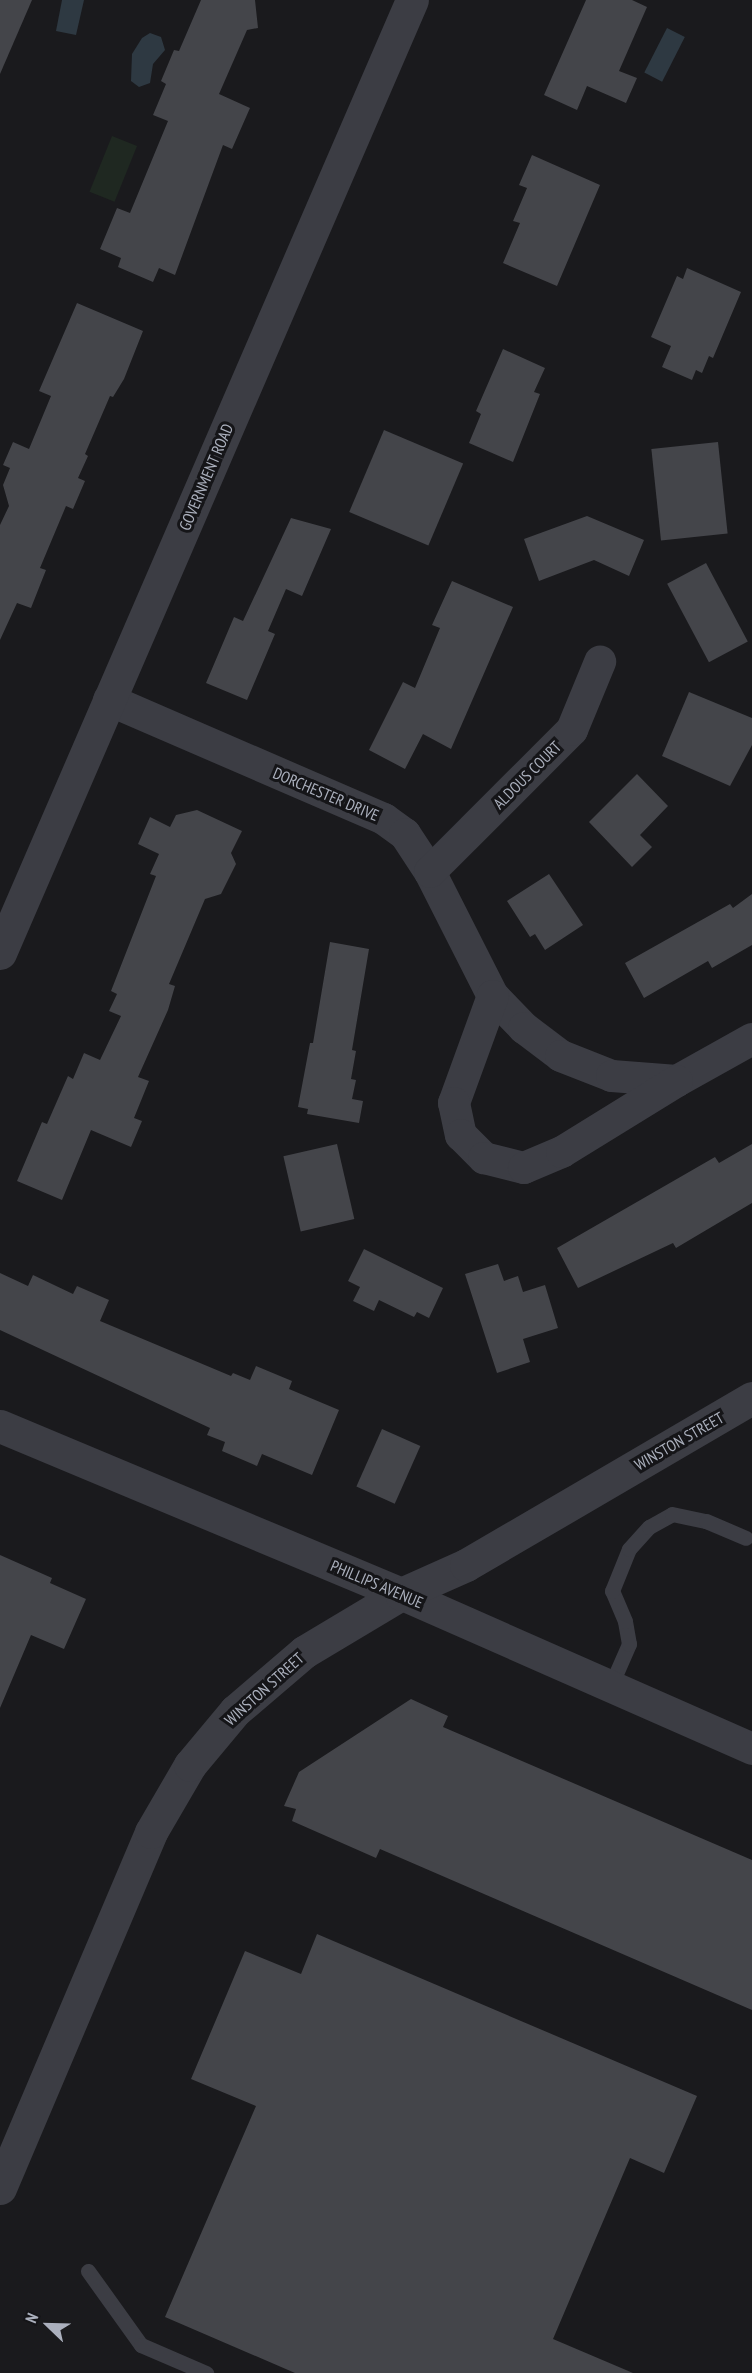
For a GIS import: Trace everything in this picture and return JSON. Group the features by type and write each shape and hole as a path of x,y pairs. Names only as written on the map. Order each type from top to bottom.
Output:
{"street":[{"name":"GOVERNMENT ROAD","path":"0,953 412,0"},
{"name":"ALDOUS COURT","path":"430,872 572,730 600,662"},
{"name":"DORCHESTER DRIVE","path":"109,700 384,819 405,834 430,872 493,996 524,1028 561,1056 612,1076 677,1081"},
{"path":"493,996 454,1103 461,1135 484,1158 524,1168 562,1152 677,1081 752,1039"},
{"name":"WINSTON STREET","path":"0,2188 151,1832 190,1765 235,1711 304,1652 401,1594 466,1565 752,1398"},
{"name":"PHILLIPS AVENUE","path":"0,1426 401,1594 752,1749"}],"lane":[{"path":"611,1685 629,1644 625,1621 612,1591 629,1550 649,1527 672,1514 706,1521 746,1538"},
{"path":"88,2271 141,2344 206,2373"}],"shaded area":[{"path":"62,0 84,0 76,35 56,31"},
{"path":"667,28 685,37 662,82 644,73"},
{"path":"150,33 161,37 165,50 153,64 150,83 139,87 131,81 132,54 142,38"},
{"path":"112,136 137,146 115,202 90,192"}],"building":[{"path":"0,0 32,0 0,74"},
{"path":"201,0 255,0 258,28 247,30 219,94 250,108 232,149 223,145 175,275 159,268 153,282 118,267 121,258 100,249 117,208 130,213 168,121 153,115 166,84 161,81 174,50 179,51"},
{"path":"586,0 632,0 647,7 619,71 637,78 626,103 587,86 577,110 544,95"},
{"path":"532,155 600,185 557,286 503,263 520,223 513,221 527,188 519,185"},
{"path":"687,268 741,292 713,358 709,356 702,373 696,370 692,380 662,367 671,346 651,337 677,276 683,279"},
{"path":"77,303 143,331 124,379 113,397 110,396 85,454 88,456 78,478 85,481 73,509 66,506 40,568 46,570 31,608 17,603 0,640 0,525 9,506 3,485 10,468 3,465 13,442 29,449 51,396 39,391"},
{"path":"503,349 545,368 534,392 540,394 513,462 469,443 481,414 476,411"},
{"path":"384,430 463,464 428,546 349,512"},
{"path":"718,442 728,533 661,540 651,449"},
{"path":"587,516 644,540 629,576 594,560 539,581 524,539"},
{"path":"291,518 331,529 302,596 286,589 268,631 275,634 247,700 206,683 234,617 243,621"},
{"path":"706,563 748,642 709,662 667,584"},
{"path":"452,581 513,607 451,749 423,734 405,769 369,750 403,682 415,688 440,628 432,625"},
{"path":"689,692 752,718 752,745 730,786 662,756"},
{"path":"637,774 668,806 640,835 652,847 632,867 589,822"},
{"path":"197,810 242,831 231,853 236,864 221,894 205,899 169,984 175,986 168,1010 138,1077 149,1081 134,1118 142,1121 131,1147 91,1130 62,1200 17,1181 42,1122 47,1124 68,1076 73,1079 84,1053 100,1060 121,1016 109,1011 117,994 111,991 156,876 150,874 159,854 138,844 150,817 170,827 176,815"},
{"path":"549,874 583,925 545,950 535,934 530,937 507,901"},
{"path":"752,894 752,945 712,968 708,961 644,998 625,963 730,904 733,908"},
{"path":"330,942 369,949 352,1050 356,1051 351,1079 356,1080 352,1099 363,1101 359,1123 307,1114 308,1109 298,1107 310,1043 313,1043"},
{"path":"337,1144 354,1219 301,1231 283,1156"},
{"path":"752,1144 752,1203 676,1248 673,1243 578,1288 557,1248 715,1157 719,1163"},
{"path":"364,1249 443,1288 429,1318 417,1312 414,1317 379,1300 374,1311 353,1301 360,1287 348,1281"},
{"path":"498,1264 504,1281 518,1276 523,1292 545,1285 558,1328 523,1339 530,1362 497,1373 465,1274"},
{"path":"0,1273 28,1286 33,1275 73,1294 77,1286 109,1300 100,1321 231,1376 233,1373 250,1380 256,1366 292,1381 289,1389 339,1410 312,1475 262,1454 257,1466 222,1451 225,1442 207,1435 210,1428 0,1330"},
{"path":"382,1429 420,1446 395,1504 356,1487"},
{"path":"0,1555 52,1578 50,1583 86,1599 64,1649 31,1635 0,1708"},
{"path":"411,1699 448,1716 443,1727 752,1860 752,2010 380,1849 376,1858 292,1821 296,1809 284,1806 299,1772"},
{"path":"317,1934 697,2096 664,2173 630,2158 553,2339 633,2373 295,2373 165,2317 256,2106 191,2079 245,1951 301,1974"}]}
